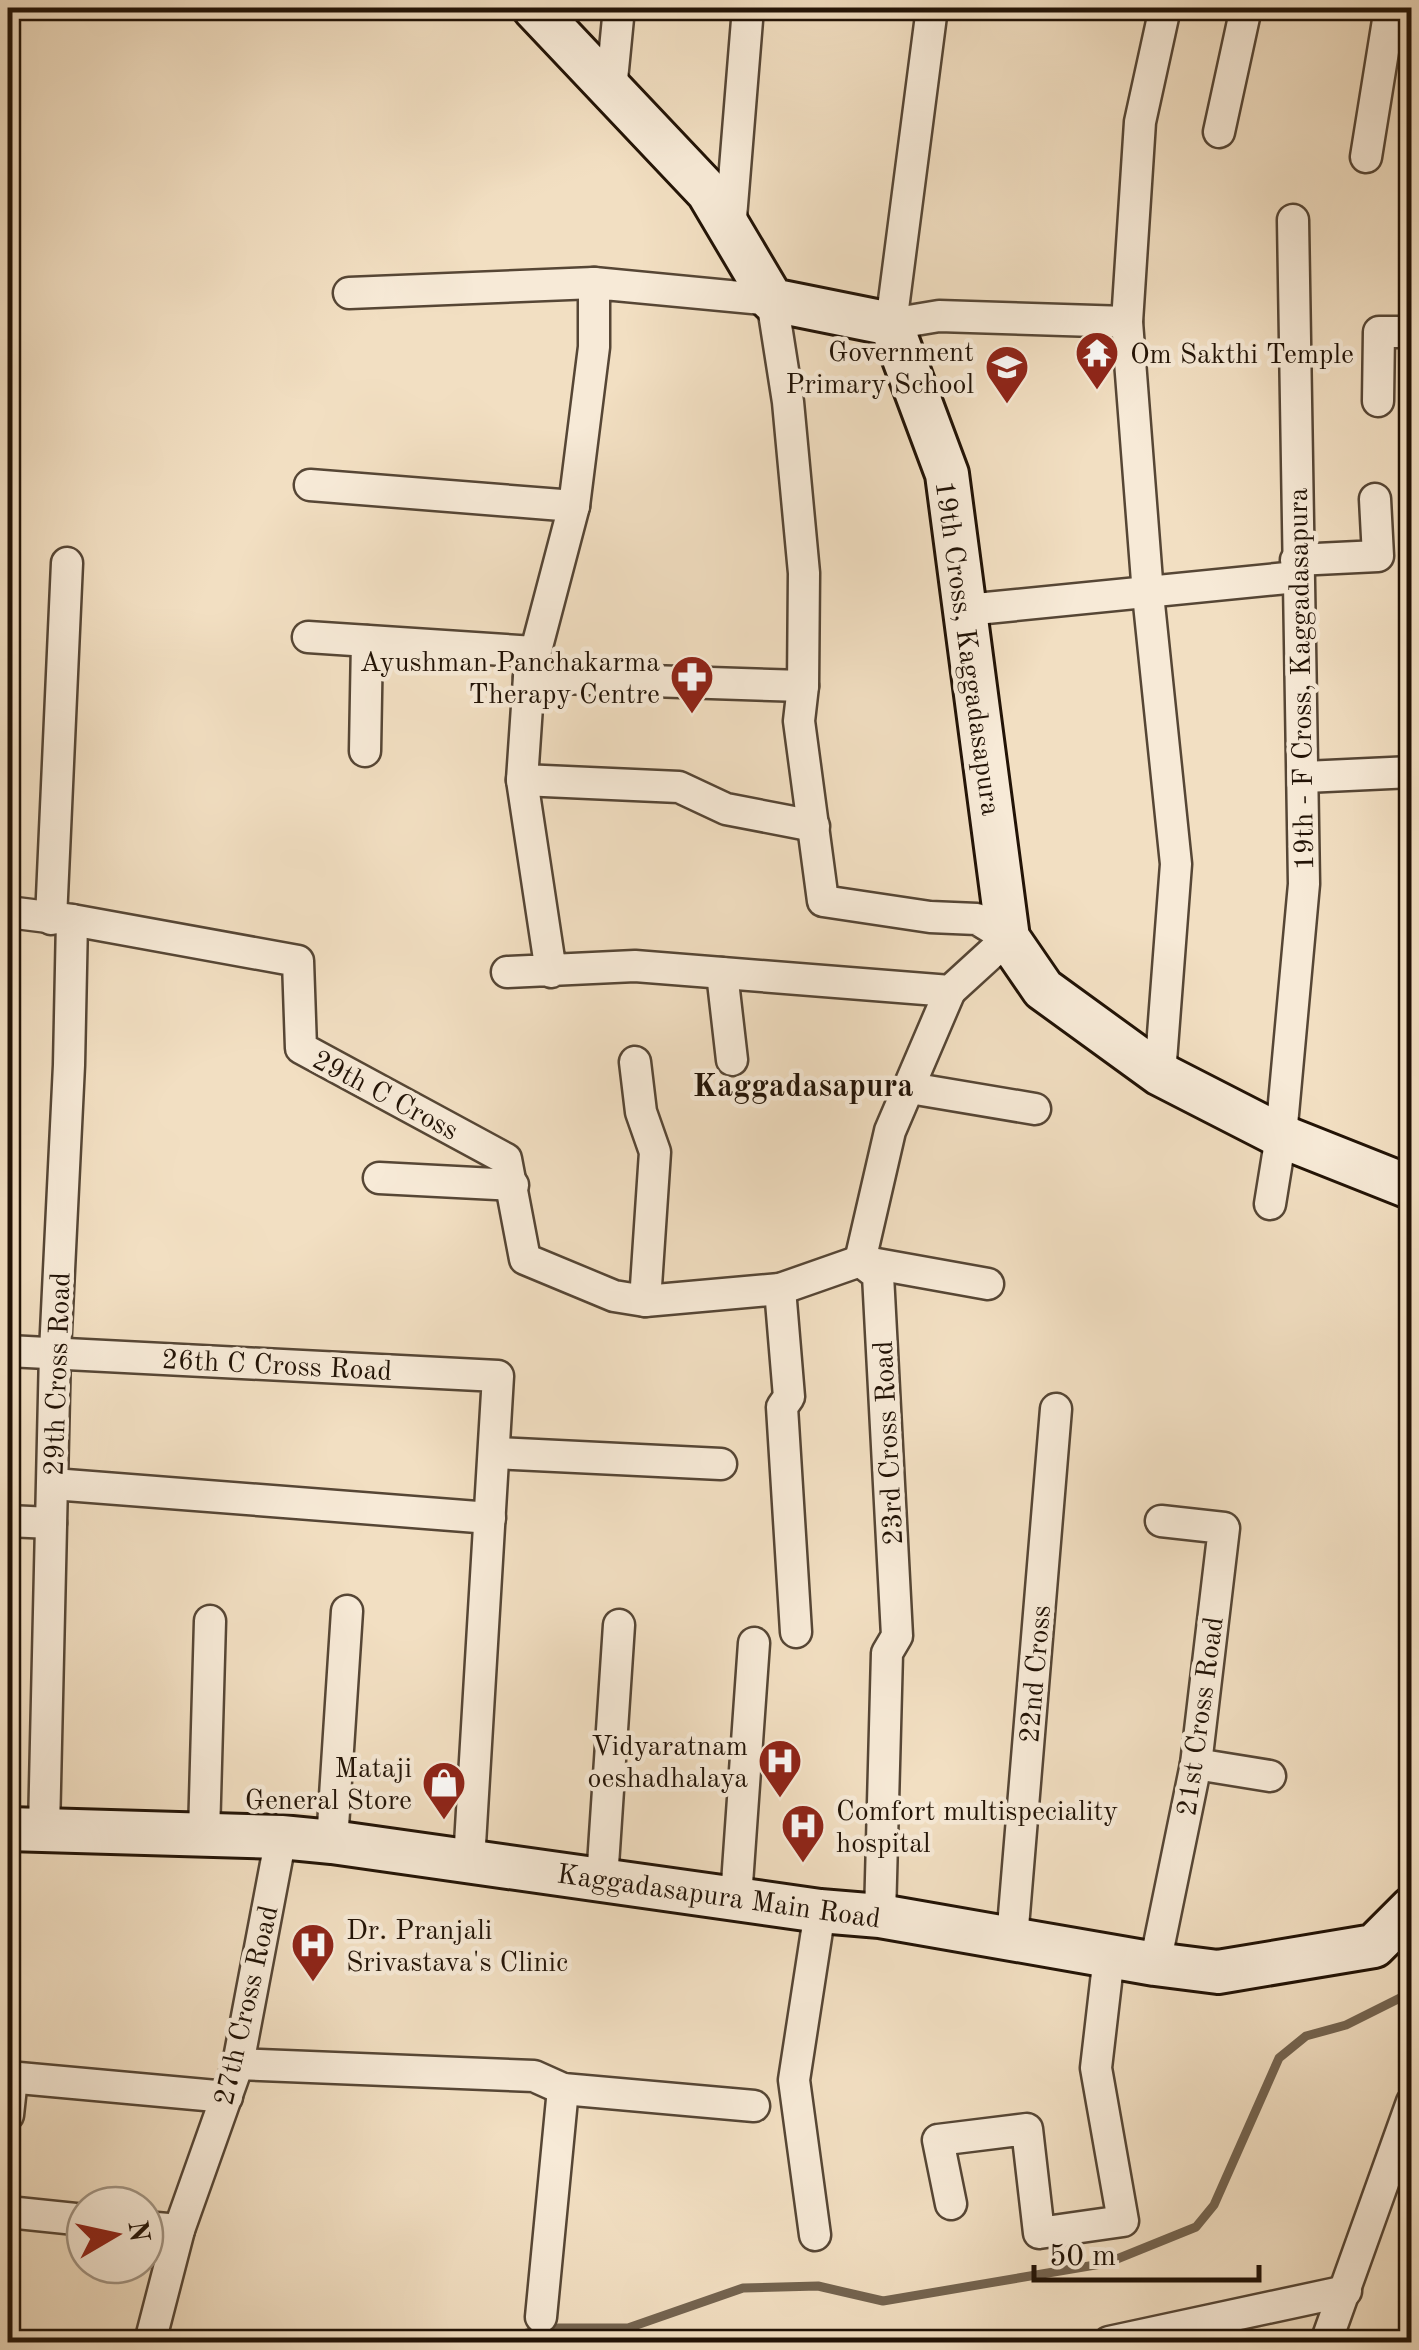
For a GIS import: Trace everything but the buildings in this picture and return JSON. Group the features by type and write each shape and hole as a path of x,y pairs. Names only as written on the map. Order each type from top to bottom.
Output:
{"street":[{"path":"534,8 708,192 772,300 788,402 804,573 799,722 823,901 930,917 977,919 1008,938 950,991 890,1131 860,1260"},
{"path":"611,90 618,8"},
{"path":"730,230 748,8"},
{"path":"890,324 932,8"},
{"path":"1160,1074 1176,864 1148,594 1127,322 1140,122 1165,8"},
{"path":"1219,132 1246,8"},
{"path":"1366,157 1390,8"},
{"name":"19th - F Cross, Kaggadasapura","path":"1270,1204 1281,1136 1304,884 1293,220"},
{"path":"349,293 594,283 772,300 890,324 939,316 1127,322"},
{"path":"551,972 522,780 532,664 574,506 594,347 594,283"},
{"name":"19th Cross, Kaggadasapura","path":"890,324 946,474 1008,938 1043,990 1160,1074 1281,1136 1412,1188"},
{"path":"1378,401 1379,332 1412,332"},
{"path":"310,486 574,506"},
{"path":"966,610 1148,594 1378,556 1375,499"},
{"name":"29th Cross Road","path":"26,1829 51,1523 69,1065 61,919 67,563"},
{"path":"308,637 367,641 532,664 803,686"},
{"path":"365,751 367,641"},
{"path":"1304,777 1412,772"},
{"path":"522,780 679,787 726,809 814,826"},
{"name":"29th C Cross","path":"8,912 298,962 301,1048 506,1158 525,1259 614,1296 646,1301"},
{"path":"507,972 635,966 950,991"},
{"path":"722,973 732,1060"},
{"path":"635,1062 640,1112 655,1152 646,1301 780,1289 860,1260 988,1284"},
{"path":"910,1088 1036,1109"},
{"path":"379,1178 513,1185"},
{"name":"23rd Cross Road","path":"860,1260 878,1275 897,1636 888,1652 880,1916"},
{"path":"780,1289 789,1397 782,1406 796,1632"},
{"name":"26th C Cross Road","path":"8,1351 498,1376 495,1453"},
{"name":"22nd Cross","path":"1012,1939 1056,1409"},
{"path":"469,1860 495,1453 721,1464"},
{"path":"53,1484 490,1518"},
{"path":"8,1521 51,1523"},
{"name":"21st Cross Road","path":"1155,1964 1196,1764 1224,1528 1160,1521"},
{"path":"332,1842 347,1611"},
{"path":"204,1834 210,1620"},
{"path":"602,1880 619,1625"},
{"path":"736,1898 754,1643"},
{"path":"1196,1764 1270,1776"},
{"name":"Kaggadasapura Main Road","path":"26,1829 332,1842 820,1911 880,1916 1218,1972 1374,1946 1412,1908"},
{"name":"27th Cross Road","path":"150,2342 180,2230 238,2064 281,1837"},
{"path":"814,2236 794,2080 820,1911"},
{"path":"951,2204 938,2140 1027,2129 1039,2233 1123,2221 1096,2068 1109,1956"},
{"path":"238,2064 534,2076 563,2089 754,2106"},
{"path":"8,2114 10,2077 227,2097"},
{"path":"540,2317 563,2089"},
{"path":"1326,2342 1412,2102"},
{"path":"8,2212 65,2218"},
{"path":"165,2229 180,2230"},
{"path":"1109,2342 1346,2290"}],"waterway":[{"path":"492,2342 546,2328 628,2328 743,2288 818,2286 883,2301 1107,2263 1196,2227 1214,2205 1279,2058 1306,2036 1346,2025 1412,1992"}],"place":[{"name":"Om Sakthi Temple","path":"1097,391"},
{"name":"Government Primary School","path":"1007,405"},
{"name":"Ayushman Panchakarma Therapy Centre","path":"692,715"},
{"name":"Vidyaratnam oeshadhalaya","path":"780,1799"},
{"name":"Mataji General Store","path":"444,1821"},
{"name":"Comfort multispeciality hospital","path":"803,1864"},
{"name":"Dr. Pranjali Srivastava's Clinic","path":"313,1983"}],"district":[{"name":"Kaggadasapura","path":"803,1085"}]}
